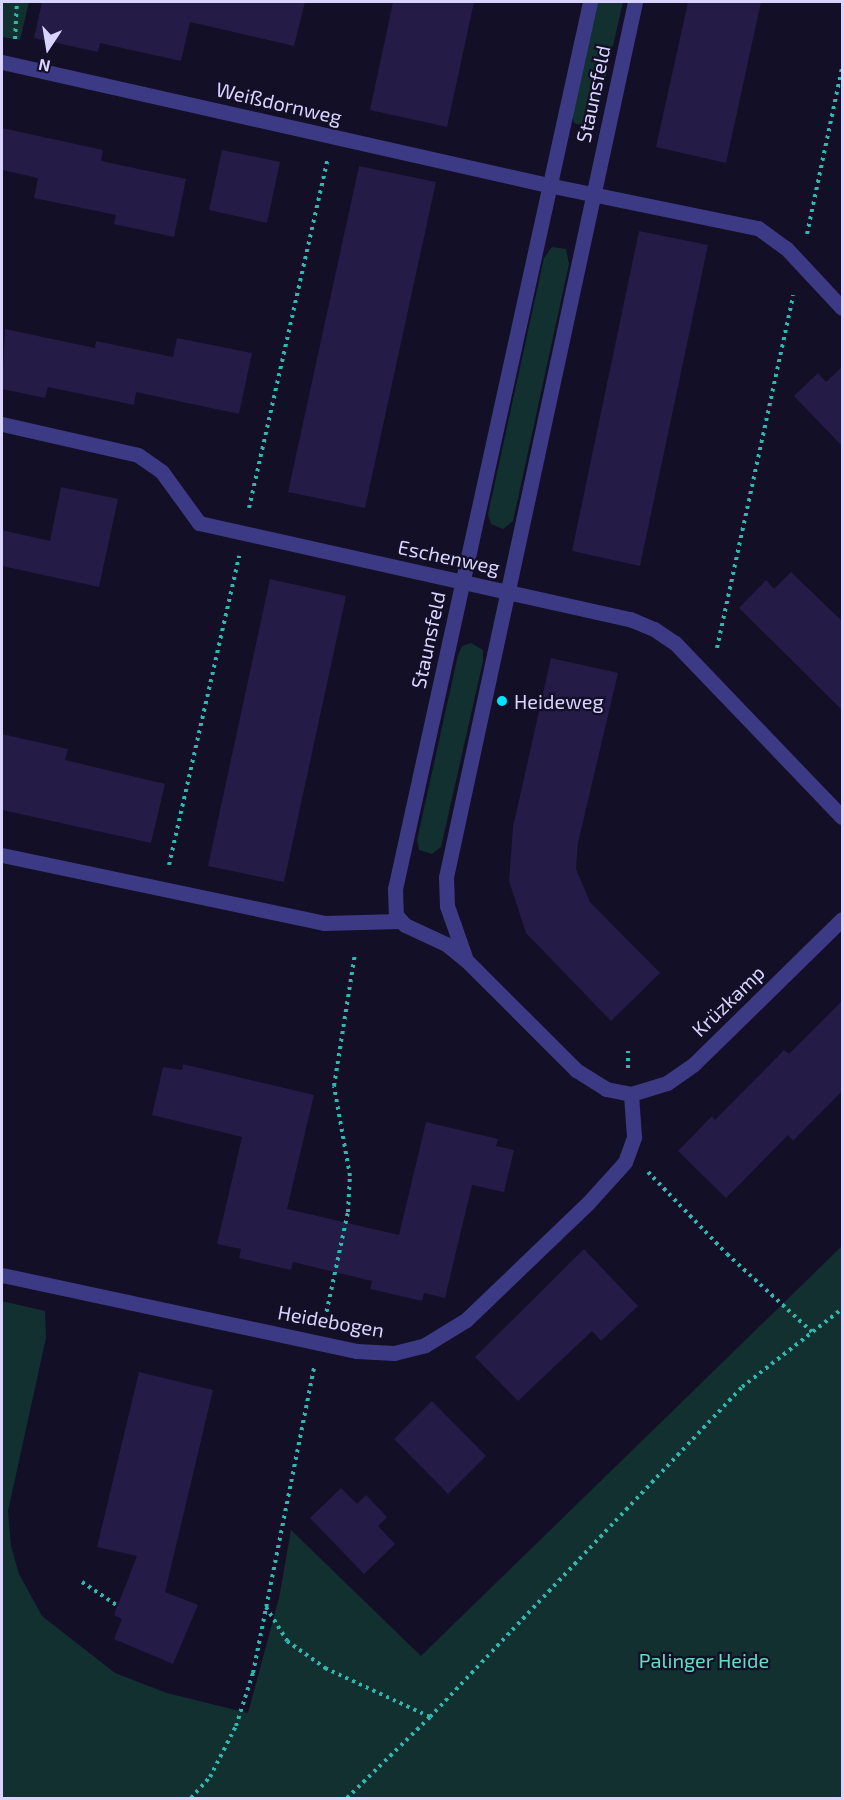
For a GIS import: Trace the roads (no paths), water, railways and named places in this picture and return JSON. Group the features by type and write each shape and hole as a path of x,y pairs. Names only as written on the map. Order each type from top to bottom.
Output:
{"street":[{"name":"Staunsfeld","path":"590,2 394,889 399,921 446,944 466,960 576,1070 606,1089 631,1094"},
{"name":"Staunsfeld","path":"466,960 447,906 446,877 635,2"},
{"name":"Weißdornweg","path":"6,62 548,185"},
{"path":"548,185 758,228 786,248 843,308"},
{"name":"Eschenweg","path":"2,424 138,455 162,472 199,523 630,619 661,633 675,643 843,817"},
{"path":"2,855 324,923 399,921"},
{"name":"Krüzkamp","path":"631,1094 667,1083 694,1064 843,920"},
{"name":"Heidebogen","path":"2,1275 357,1351 394,1353 425,1345 466,1320 588,1203 625,1162 634,1137 631,1094"}],"place":[{"name":"Heideweg","path":"502,701"}],"park label":[{"name":"Palinger Heide","path":"704,1660"}]}
